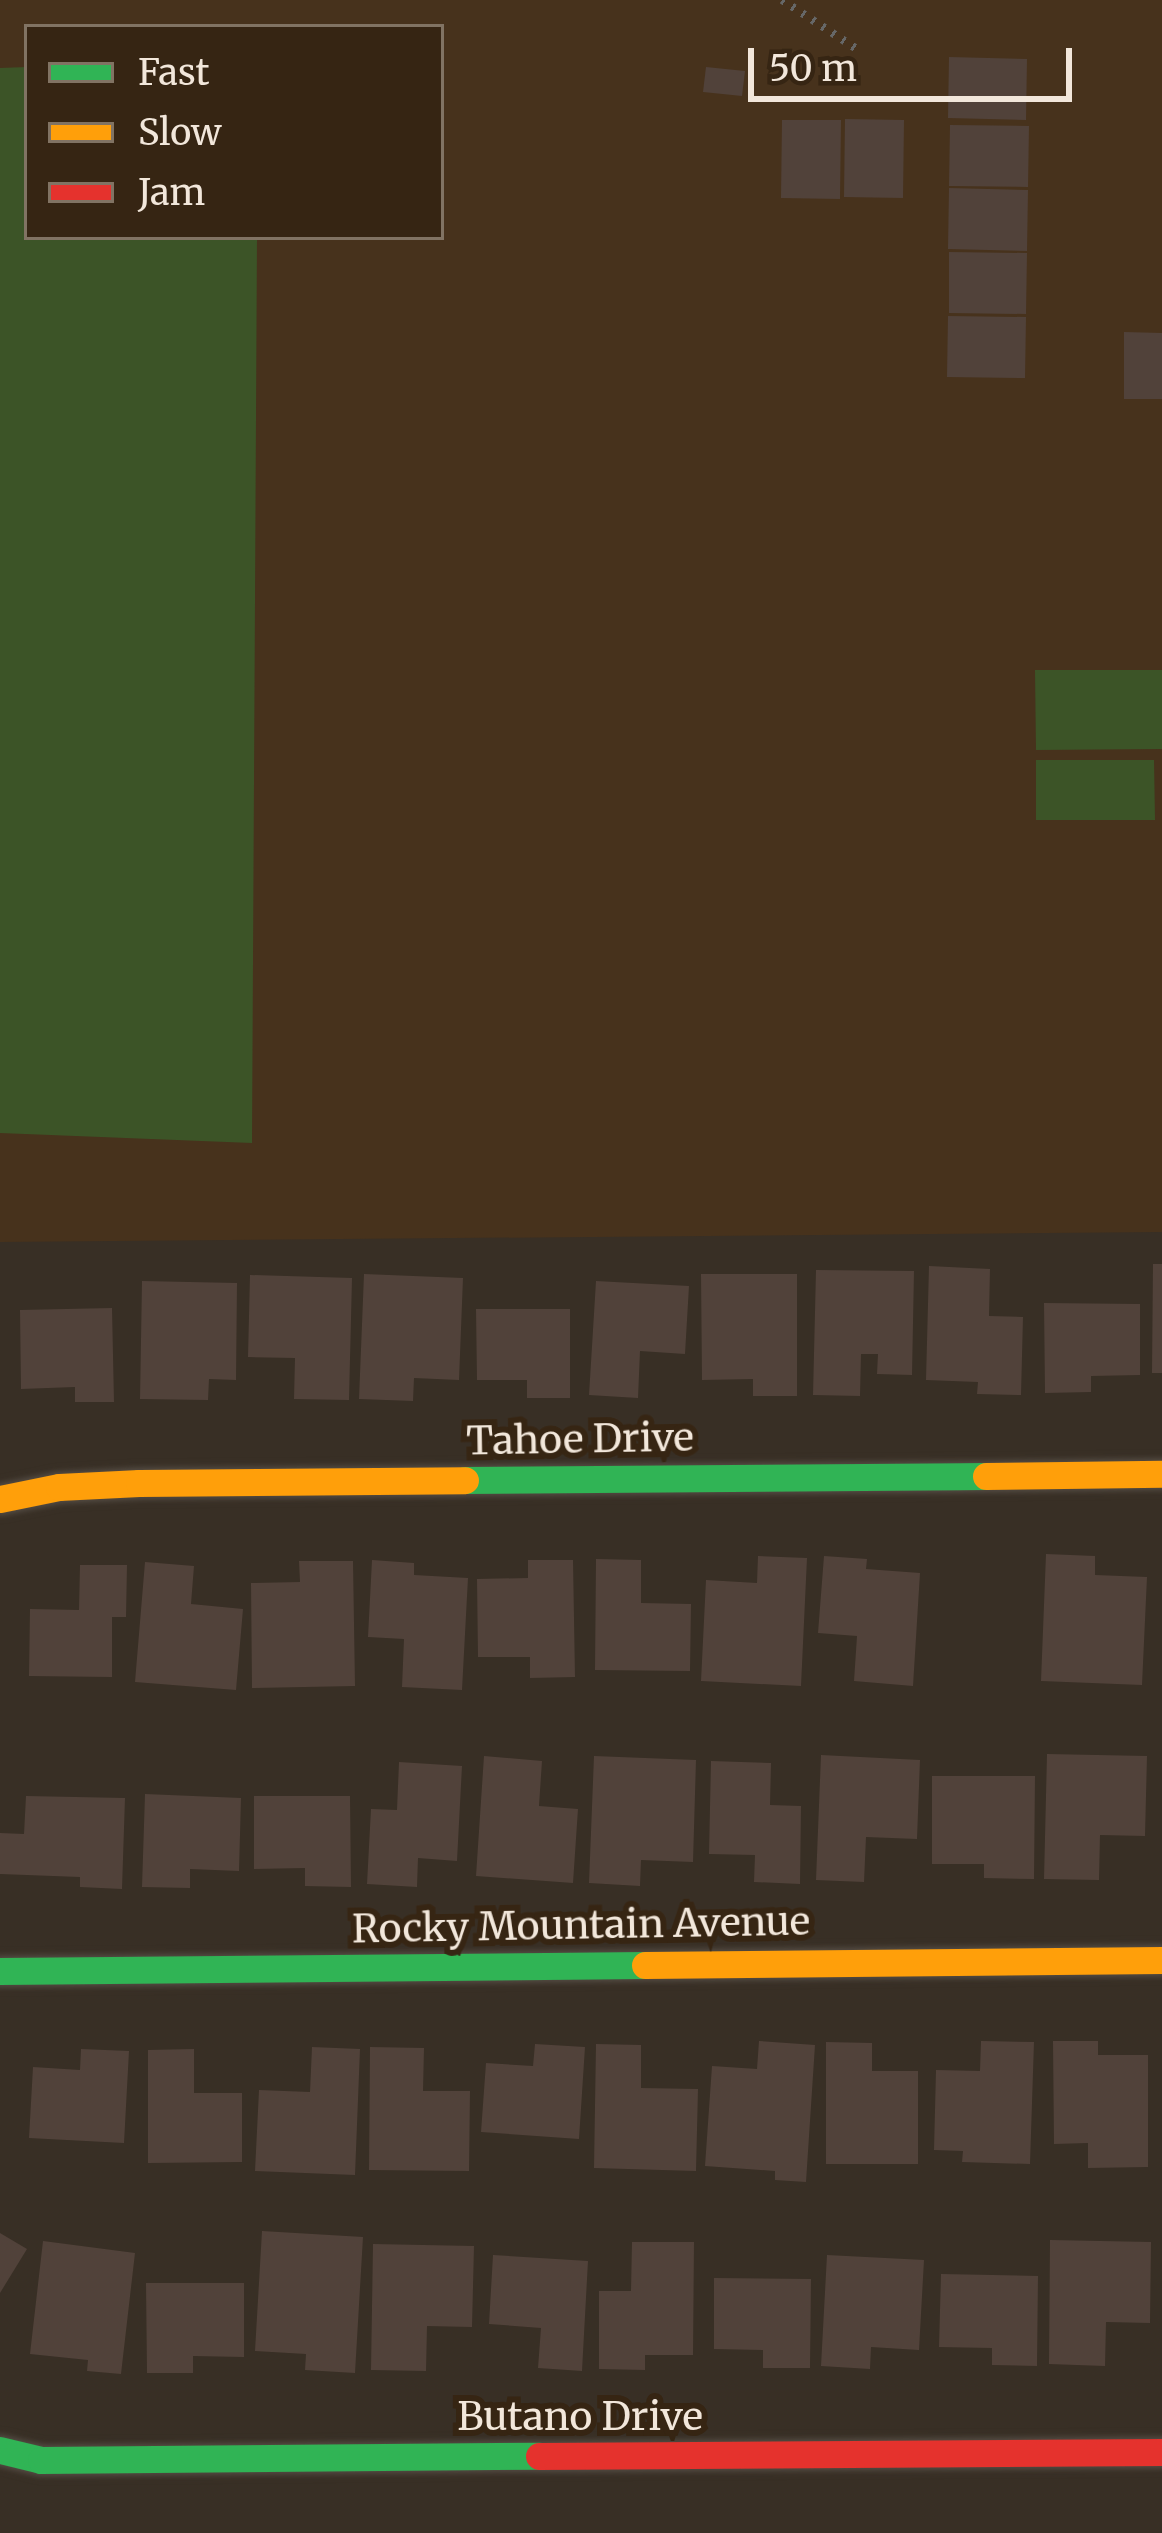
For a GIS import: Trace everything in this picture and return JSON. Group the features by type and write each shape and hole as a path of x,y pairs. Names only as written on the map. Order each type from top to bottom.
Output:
{"street":[{"name":"Tahoe Drive","path":"0,1499 59,1487 139,1483 1162,1474"},
{"name":"Rocky Mountain Avenue","path":"0,1971 1162,1960"},
{"name":"Butano Drive","path":"0,2450 40,2460 1162,2452"}],"path":[{"path":"782,0 858,50"}],"shaded area":[{"path":"0,0 1162,0 1162,1232 0,1242"}],"green space":[{"path":"24,67 24,240 257,240 252,1143 0,1133 0,68"},
{"path":"1035,670 1162,670 1162,749 1036,750"},
{"path":"1036,760 1154,760 1155,820 1036,820"}],"building":[{"path":"949,57 1027,59 1026,120 948,118"},
{"path":"706,67 745,71 742,96 703,92"},
{"path":"845,119 904,120 903,198 844,197"},
{"path":"782,120 841,120 840,199 781,198"},
{"path":"950,125 1029,126 1028,187 949,186"},
{"path":"949,188 1028,190 1027,251 948,249"},
{"path":"949,252 1027,253 1026,314 949,313"},
{"path":"948,316 1026,317 1025,378 947,377"},
{"path":"1124,332 1162,333 1162,399 1124,399"},
{"path":"1153,1264 1162,1264 1162,1373 1152,1373"},
{"path":"929,1266 990,1269 989,1316 1023,1317 1021,1395 977,1394 978,1382 926,1380"},
{"path":"816,1270 914,1271 912,1375 877,1374 878,1354 861,1354 860,1396 813,1395"},
{"path":"364,1274 463,1278 459,1380 414,1378 413,1401 359,1399"},
{"path":"701,1274 797,1274 797,1396 753,1396 753,1379 702,1380"},
{"path":"250,1275 352,1278 349,1400 294,1399 295,1358 248,1357"},
{"path":"142,1281 237,1283 236,1380 209,1379 208,1400 140,1399"},
{"path":"596,1281 689,1286 685,1354 640,1351 638,1398 589,1395"},
{"path":"1044,1303 1140,1304 1140,1375 1091,1376 1091,1392 1045,1393"},
{"path":"112,1308 114,1402 75,1402 75,1387 21,1389 20,1310"},
{"path":"476,1309 570,1309 570,1398 527,1398 527,1380 477,1380"},
{"path":"1046,1554 1095,1556 1095,1575 1147,1577 1142,1685 1041,1681"},
{"path":"758,1556 807,1558 801,1686 701,1681 706,1580 757,1583"},
{"path":"824,1556 867,1559 866,1569 920,1573 913,1686 854,1681 857,1636 818,1633"},
{"path":"596,1559 641,1560 641,1603 691,1604 690,1671 595,1670"},
{"path":"372,1560 414,1563 414,1575 468,1578 462,1690 402,1687 404,1639 368,1637"},
{"path":"528,1560 573,1560 575,1677 530,1678 530,1657 478,1657 477,1579 528,1578"},
{"path":"299,1561 353,1561 355,1686 252,1688 251,1583 300,1582"},
{"path":"145,1562 194,1566 191,1604 243,1609 236,1690 135,1682"},
{"path":"80,1565 127,1565 126,1617 112,1617 112,1677 29,1676 30,1609 79,1610"},
{"path":"1047,1754 1147,1756 1145,1836 1100,1835 1099,1880 1044,1879"},
{"path":"821,1755 920,1760 917,1839 866,1837 864,1882 816,1880"},
{"path":"484,1756 542,1761 539,1806 578,1809 573,1883 476,1876"},
{"path":"594,1756 696,1760 693,1862 641,1860 640,1886 589,1883"},
{"path":"711,1761 771,1763 770,1805 801,1806 800,1884 754,1882 755,1855 709,1854"},
{"path":"399,1762 462,1766 457,1861 418,1858 417,1887 367,1884 371,1809 397,1810"},
{"path":"932,1776 1035,1776 1034,1879 984,1878 984,1864 932,1864"},
{"path":"145,1794 241,1798 239,1871 190,1869 190,1888 142,1887"},
{"path":"26,1796 125,1798 122,1889 80,1887 80,1877 0,1874 0,1833 24,1834"},
{"path":"254,1796 350,1796 351,1887 305,1886 305,1868 254,1869"},
{"path":"759,2041 815,2045 806,2182 775,2180 775,2171 705,2166 712,2066 757,2069"},
{"path":"981,2041 1034,2042 1030,2164 962,2162 963,2151 934,2150 936,2070 980,2071"},
{"path":"1053,2041 1098,2041 1098,2055 1148,2055 1148,2167 1088,2168 1088,2143 1054,2144"},
{"path":"826,2042 872,2043 872,2071 918,2071 918,2164 826,2164"},
{"path":"535,2044 585,2047 579,2139 481,2132 486,2063 533,2066"},
{"path":"596,2044 641,2045 641,2088 698,2089 696,2171 594,2168"},
{"path":"312,2047 360,2049 355,2175 255,2171 259,2090 310,2092"},
{"path":"370,2047 424,2048 423,2091 470,2091 469,2171 369,2170"},
{"path":"81,2049 129,2051 124,2143 29,2138 33,2067 80,2070"},
{"path":"194,2049 194,2093 242,2093 242,2162 148,2163 148,2050"},
{"path":"262,2231 363,2237 355,2373 305,2370 306,2354 255,2351"},
{"path":"0,2233 27,2249 0,2293"},
{"path":"1050,2240 1151,2242 1150,2323 1106,2322 1105,2366 1049,2364"},
{"path":"43,2241 135,2253 121,2374 87,2371 88,2360 30,2354"},
{"path":"632,2242 694,2242 693,2355 645,2355 645,2370 599,2369 599,2291 631,2291"},
{"path":"373,2244 474,2246 472,2327 427,2326 426,2371 371,2370"},
{"path":"493,2255 588,2261 582,2371 538,2368 541,2328 489,2324"},
{"path":"827,2255 924,2260 919,2350 871,2347 870,2369 821,2366"},
{"path":"941,2274 1038,2276 1037,2366 992,2365 992,2348 939,2347"},
{"path":"714,2278 811,2279 810,2368 763,2368 763,2350 714,2349"},
{"path":"146,2283 244,2283 244,2357 193,2356 193,2373 147,2373"}],"traffic: fast":[{"path":"465,1480 986,1476"},
{"path":"0,1971 645,1965"},
{"path":"0,2450 41,2460 539,2456"}],"traffic: slow":[{"path":"986,1476 1162,1474"},
{"path":"0,1499 59,1487 139,1483 465,1480"},
{"path":"645,1965 1162,1960"}],"traffic: jam":[{"path":"539,2456 1162,2452"}]}
